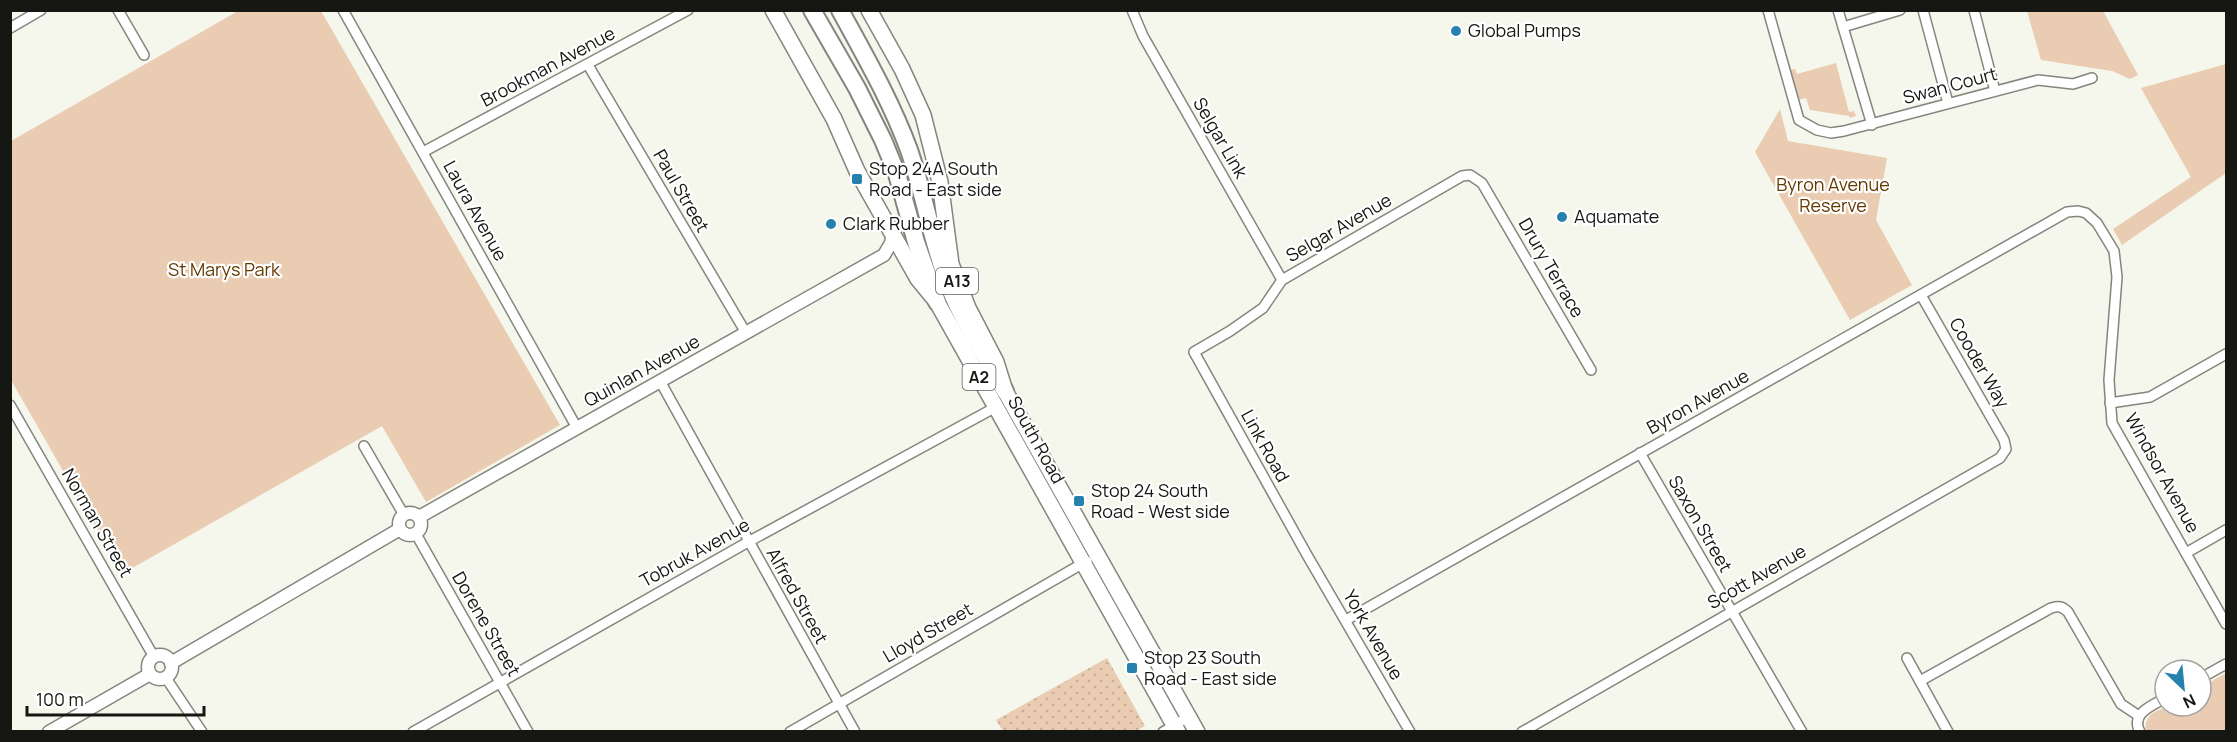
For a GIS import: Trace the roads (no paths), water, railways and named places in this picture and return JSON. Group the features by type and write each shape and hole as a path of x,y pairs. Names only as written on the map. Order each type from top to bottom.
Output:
{"highway":[{"name":"South Road","path":"773,10 834,119 857,171 908,262 924,288 937,302 1083,563 1172,729"},
{"path":"812,10 857,88 883,140 897,174 916,242 937,302"},
{"path":"840,10 885,95 903,135 951,292 1005,391"},
{"path":"863,10 884,35"},
{"name":"South Road","path":"870,10 906,76 923,115 940,182 951,264 968,308 996,362 1005,391 1197,732"}],"street":[{"path":"10,28 41,10"},
{"path":"118,10 144,55"},
{"name":"Laura Avenue","path":"343,10 577,428"},
{"name":"Brookman Avenue","path":"423,152 588,65 678,13 688,10"},
{"name":"Selgar Link","path":"1132,10 1143,36 1282,280"},
{"name":"Swan Court","path":"1768,10 1798,120 1817,130 1831,133 1872,125 2038,80 2073,84 2092,78"},
{"path":"1838,10 1872,125"},
{"path":"1843,27 1900,10"},
{"path":"1923,10 1948,103"},
{"path":"1974,10 1995,91"},
{"name":"Paul Street","path":"588,65 746,333"},
{"name":"Selgar Avenue","path":"1194,352 1230,332 1263,308 1282,280 1462,176 1470,175 1482,183"},
{"name":"Drury Terrace","path":"1482,183 1591,370"},
{"name":"Windsor Avenue","path":"2067,212 2078,210 2086,213 2097,223 2114,251 2117,277 2109,380 2112,423 2226,624"},
{"name":"Byron Avenue","path":"1346,620 2067,212"},
{"path":"893,233 891,243 884,255 899,257 908,262"},
{"name":"Quinlan Avenue","path":"419,518 884,255"},
{"name":"Cooder Way","path":"1921,295 2004,440 2006,449"},
{"name":"Link Road","path":"1194,352 1307,555"},
{"path":"2110,403 2150,397 2226,354"},
{"name":"Alfred Street","path":"660,381 855,732"},
{"name":"Norman Street","path":"10,405 154,657"},
{"name":"Tobruk Avenue","path":"413,732 748,543 996,407"},
{"path":"364,446 404,515"},
{"name":"Scott Avenue","path":"1522,732 2000,458 2006,449"},
{"name":"Saxon Street","path":"1640,453 1802,732"},
{"path":"412,513 419,518 421,524 416,534 405,534 400,529 399,521 404,515 412,513"},
{"path":"171,663 400,529"},
{"path":"2186,553 2226,530"},
{"name":"Dorene Street","path":"416,534 528,732"},
{"name":"Lloyd Street","path":"790,732 1097,555"},
{"name":"York Avenue","path":"1307,555 1410,732"},
{"path":"1920,681 2058,606 2064,607 2068,612 2121,704 2139,716"},
{"path":"154,657 166,657 171,663 171,672 166,678 155,679 150,674 148,666 154,657"},
{"path":"1907,658 1948,732"},
{"path":"49,732 150,674"},
{"path":"166,678 202,732"},
{"path":"2140,732 2139,716 2153,705"},
{"path":"1172,729 1188,717"}],"place":[{"name":"Global Pumps","path":"1456,31"},
{"name":"Stop 24A South Road - East side","path":"857,179"},
{"name":"Aquamate","path":"1562,217"},
{"name":"Clark Rubber","path":"831,224"},
{"name":"Stop 24 South Road - West side","path":"1079,501"},
{"name":"Stop 23 South Road - East side","path":"1132,668"}],"park label":[{"name":"Byron Avenue Reserve","path":"1833,195"},
{"name":"St Marys Park","path":"224,270"}]}
